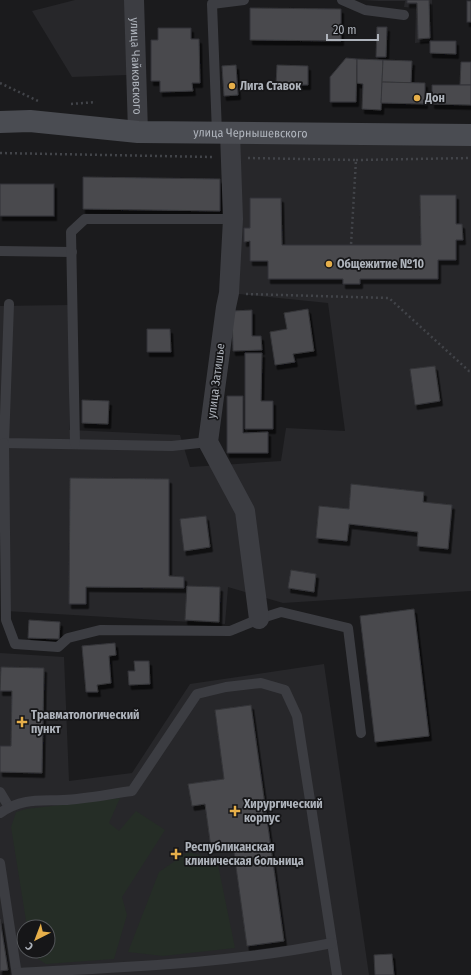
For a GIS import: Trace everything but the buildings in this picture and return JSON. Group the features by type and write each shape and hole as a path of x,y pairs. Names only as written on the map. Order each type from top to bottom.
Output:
{"street":[{"name":"улица Чайковского","path":"134,0 138,132"},
{"path":"0,108 30,121"},
{"name":"улица Чернышевского","path":"30,121 138,132 471,135"},
{"path":"0,122 30,121"},
{"name":"улица Затишье","path":"208,442 229,294 233,219 224,133"},
{"path":"208,442 245,511 259,619"}],"lane":[{"path":"224,133 212,4 244,0"},
{"path":"342,0 365,10 404,15"},
{"path":"74,444 71,232 85,219 233,219"},
{"path":"0,251 72,252"},
{"path":"9,304 4,443 6,620 15,644 58,648 68,638 100,630 230,631 281,612 348,628 361,733"},
{"path":"4,443 172,446 208,442"},
{"path":"0,813 20,802 33,800 63,800 132,791 197,694 226,687 261,683 285,690 297,716 337,975"},
{"path":"0,792 9,807"},
{"path":"0,863 17,974 202,962 304,949 332,943"}],"path":[{"path":"0,83 36,100 44,102"},
{"path":"65,105 96,102"},
{"path":"356,160 471,158"},
{"path":"229,294 389,298 469,371 471,371"}],"shaded area":[{"path":"75,0 125,0 127,75 72,77 32,11"},
{"path":"362,0 432,0 432,41 415,43 416,8 404,7 405,1"},
{"path":"230,133 471,135 471,591 283,603 228,587 225,624 6,611 0,443 0,306 69,305 69,430 180,435 190,467 281,461 286,428 345,431 328,303 229,293"},
{"name":"Республиканская клиническая больница","path":"0,653 64,657 69,781 132,773 190,684 324,664 369,975 0,975"},
{"path":"120,798 109,823 119,831 136,811 165,830 122,897 127,915 114,959 46,964 38,959 56,959 56,919 26,919 11,827 16,812 26,809"},
{"path":"188,852 217,860 235,948 163,956 128,952 159,872"}],"place":[{"name":"Лига Ставок","path":"232,86"},
{"name":"Дон","path":"417,98"},
{"name":"Общежитие №10","path":"329,264"},
{"name":"Травматологический пункт","path":"22,722"},
{"name":"Хирургический корпус","path":"235,811"},
{"name":"Республиканская клиническая больница","path":"176,854"}]}
